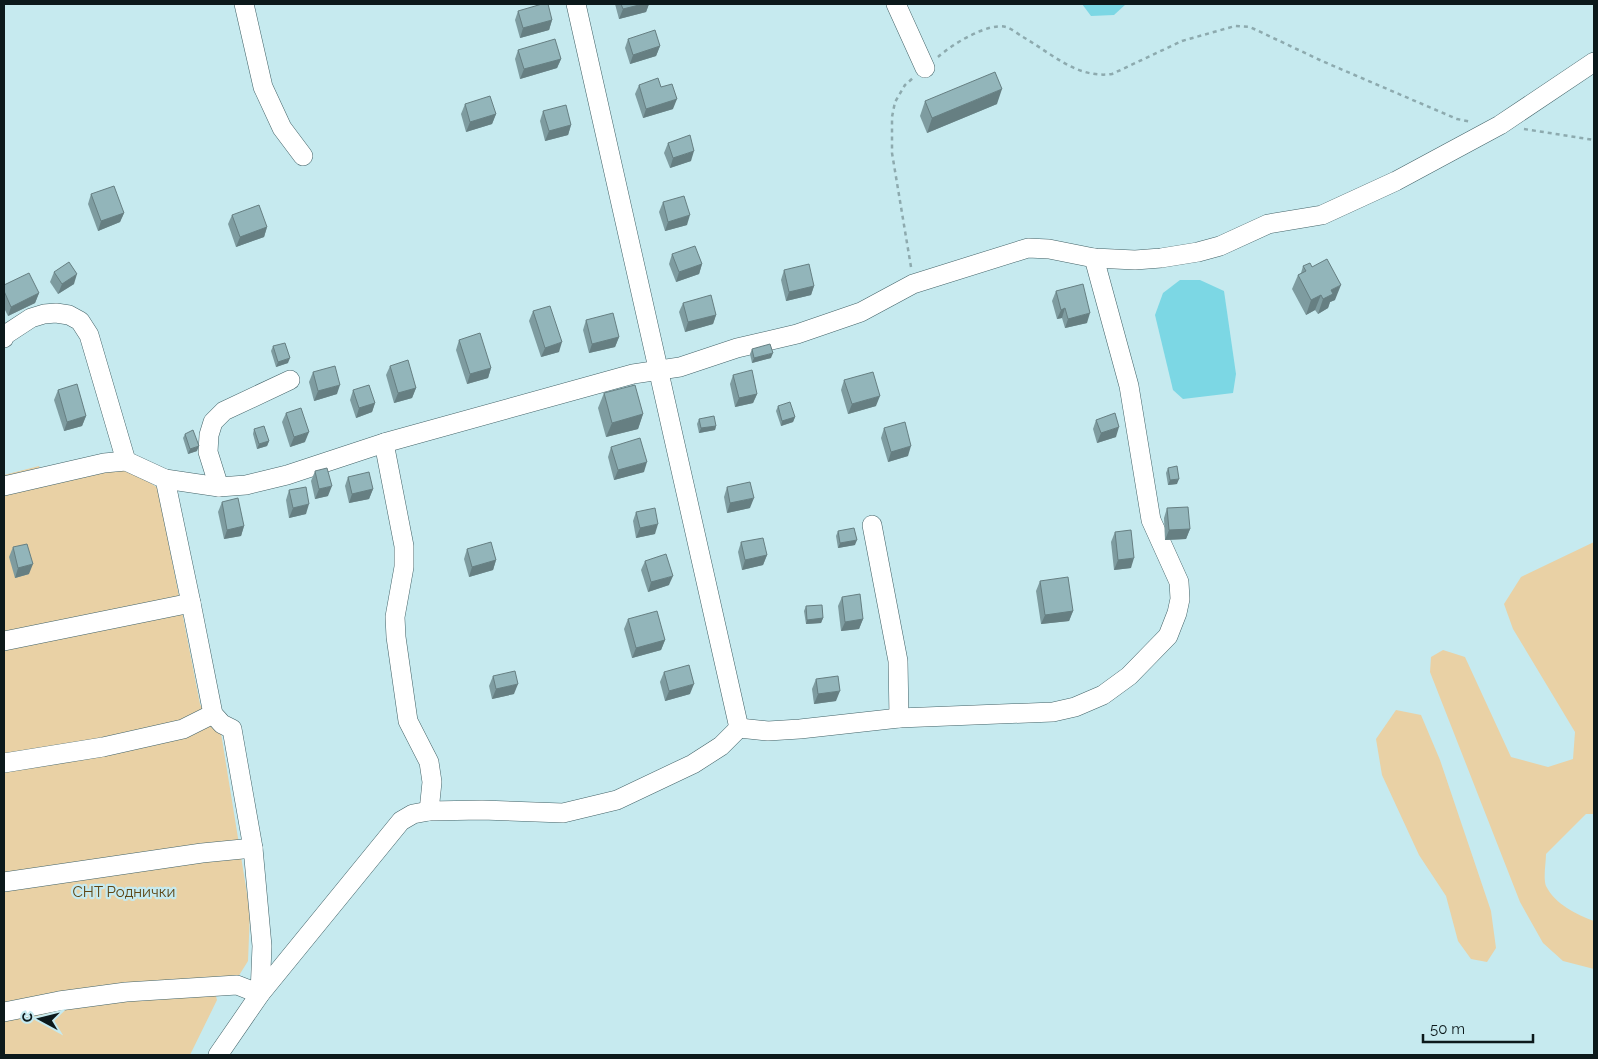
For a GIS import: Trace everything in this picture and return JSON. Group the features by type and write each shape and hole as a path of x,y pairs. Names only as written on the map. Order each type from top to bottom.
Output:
{"street":[{"path":"244,4 263,87 282,128 303,156"},
{"path":"576,4 739,728"},
{"path":"896,4 925,68"},
{"path":"4,486 104,463 126,461 165,479 220,487 246,485 287,475 384,443 633,374 680,366 737,348 797,334 861,312 914,284 1028,248 1049,249 1094,258 1135,260 1198,252 1220,246 1268,224 1322,215 1396,181 1500,126 1594,62"},
{"path":"739,728 768,731 899,718 1053,712 1075,707 1103,695 1129,676 1168,636 1180,599 1179,582 1152,520 1129,386 1094,258"},
{"path":"5,336 31,318 44,314 69,315 80,321 89,336 126,461"},
{"path":"220,487 208,452 209,435 213,422 224,411 290,380"},
{"path":"384,443 404,546 404,567 395,617 396,637 408,721 429,762 432,782 429,811"},
{"path":"165,479 212,714 222,724 232,729 253,848 262,946 260,994"},
{"path":"872,525 898,661 899,718"},
{"path":"4,641 191,602"},
{"path":"4,763 103,747 183,729 212,714"},
{"path":"218,1055 260,994 401,821 413,814 429,811 482,810 563,813 617,800 694,764 721,746 739,728"},
{"path":"4,873 4,882 202,853 253,848"},
{"path":"4,1012 59,1001 126,992 237,985 260,994"}],"path":[{"path":"914,284 892,153 892,117 895,102 905,85 948,48 971,34 998,27 1006,27 1069,66 1100,76 1112,74 1182,40 1235,26 1250,26 1322,61 1457,119 1473,122"},
{"path":"1500,126 1594,140"}],"green space":[{"name":"СНТ Роднички","path":"39,466 47,484 113,470 134,472 158,488 200,704 212,728 221,733 250,912 248,961 238,977 211,978 217,1000 190,1055 4,1055 4,475"},
{"path":"1594,542 1594,814 1586,814 1546,854 1545,883 1550,892 1561,903 1581,916 1594,921 1594,969 1563,961 1543,943 1520,902 1430,672 1431,657 1443,650 1465,657 1511,757 1548,767 1573,759 1575,732 1513,629 1504,604 1521,577"},
{"path":"1396,710 1421,715 1440,760 1491,911 1496,948 1487,962 1471,959 1458,941 1446,896 1419,855 1382,775 1376,739"}],"water":[{"path":"1082,4 1126,4 1114,15 1091,16"},
{"path":"1180,280 1200,280 1224,291 1236,374 1233,393 1183,399 1173,390 1155,315 1163,293"}],"building":[{"path":"548,4 552,20 523,28 518,11"},
{"path":"621,4 643,4 623,9"},
{"path":"655,30 660,46 633,55 628,39"},
{"path":"555,39 561,59 524,69 518,50"},
{"path":"995,72 1002,89 932,118 925,101"},
{"path":"658,78 661,87 672,84 677,99 646,109 639,85"},
{"path":"490,96 496,114 470,122 465,104"},
{"path":"566,105 571,125 549,131 543,111"},
{"path":"690,135 694,151 673,158 668,143"},
{"path":"114,186 124,213 101,221 91,194"},
{"path":"684,196 690,215 668,222 663,202"},
{"path":"259,205 267,227 240,237 232,215"},
{"path":"695,246 702,264 679,272 672,254"},
{"path":"1327,259 1341,285 1331,290 1333,294 1323,299 1321,295 1311,300 1298,275 1306,271 1303,266 1310,263 1312,267"},
{"path":"69,262 77,274 62,284 54,272"},
{"path":"809,264 814,286 789,292 784,270"},
{"path":"29,273 39,293 11,307 4,291 4,285"},
{"path":"1083,284 1090,313 1068,319 1065,308 1061,310 1056,291"},
{"path":"711,295 716,315 688,322 683,303"},
{"path":"550,306 562,342 545,348 533,311"},
{"path":"613,313 619,337 592,344 586,320"},
{"path":"480,333 491,368 470,374 459,340"},
{"path":"285,343 290,358 278,362 273,346"},
{"path":"770,344 773,353 754,358 752,349"},
{"path":"408,360 416,388 398,393 390,366"},
{"path":"335,366 340,385 318,391 313,372"},
{"path":"752,370 757,394 739,398 733,375"},
{"path":"873,372 880,396 852,404 844,380"},
{"path":"77,384 86,416 67,422 58,390"},
{"path":"369,385 375,403 359,408 353,390"},
{"path":"635,385 643,414 612,423 604,393"},
{"path":"790,402 795,417 782,421 778,406"},
{"path":"301,408 309,432 294,437 286,413"},
{"path":"1115,413 1119,427 1101,433 1096,420"},
{"path":"714,416 716,426 701,428 699,419"},
{"path":"905,422 911,446 891,452 884,428"},
{"path":"264,426 269,441 259,444 254,429"},
{"path":"193,430 199,446 190,449 185,434"},
{"path":"640,438 647,462 618,470 611,447"},
{"path":"1177,466 1179,479 1170,480 1168,468"},
{"path":"327,468 332,486 319,489 315,471"},
{"path":"369,472 373,489 352,494 348,477"},
{"path":"750,482 754,498 730,503 727,487"},
{"path":"306,487 309,504 293,508 289,490"},
{"path":"238,498 244,526 227,530 222,502"},
{"path":"1188,507 1190,529 1169,530 1167,508"},
{"path":"655,508 658,524 640,528 636,512"},
{"path":"854,528 857,540 840,543 838,531"},
{"path":"1131,530 1134,558 1118,560 1115,532"},
{"path":"763,538 767,555 745,560 741,542"},
{"path":"491,542 496,560 472,567 467,549"},
{"path":"27,544 33,564 18,568 13,547"},
{"path":"666,554 673,576 651,582 645,561"},
{"path":"1068,577 1073,611 1045,615 1040,581"},
{"path":"860,594 863,619 845,622 842,597"},
{"path":"822,605 823,618 807,620 806,606"},
{"path":"657,611 665,640 636,648 628,619"},
{"path":"689,665 694,684 669,691 664,672"},
{"path":"515,671 518,684 496,689 493,676"},
{"path":"838,676 840,691 818,694 816,679"}]}
